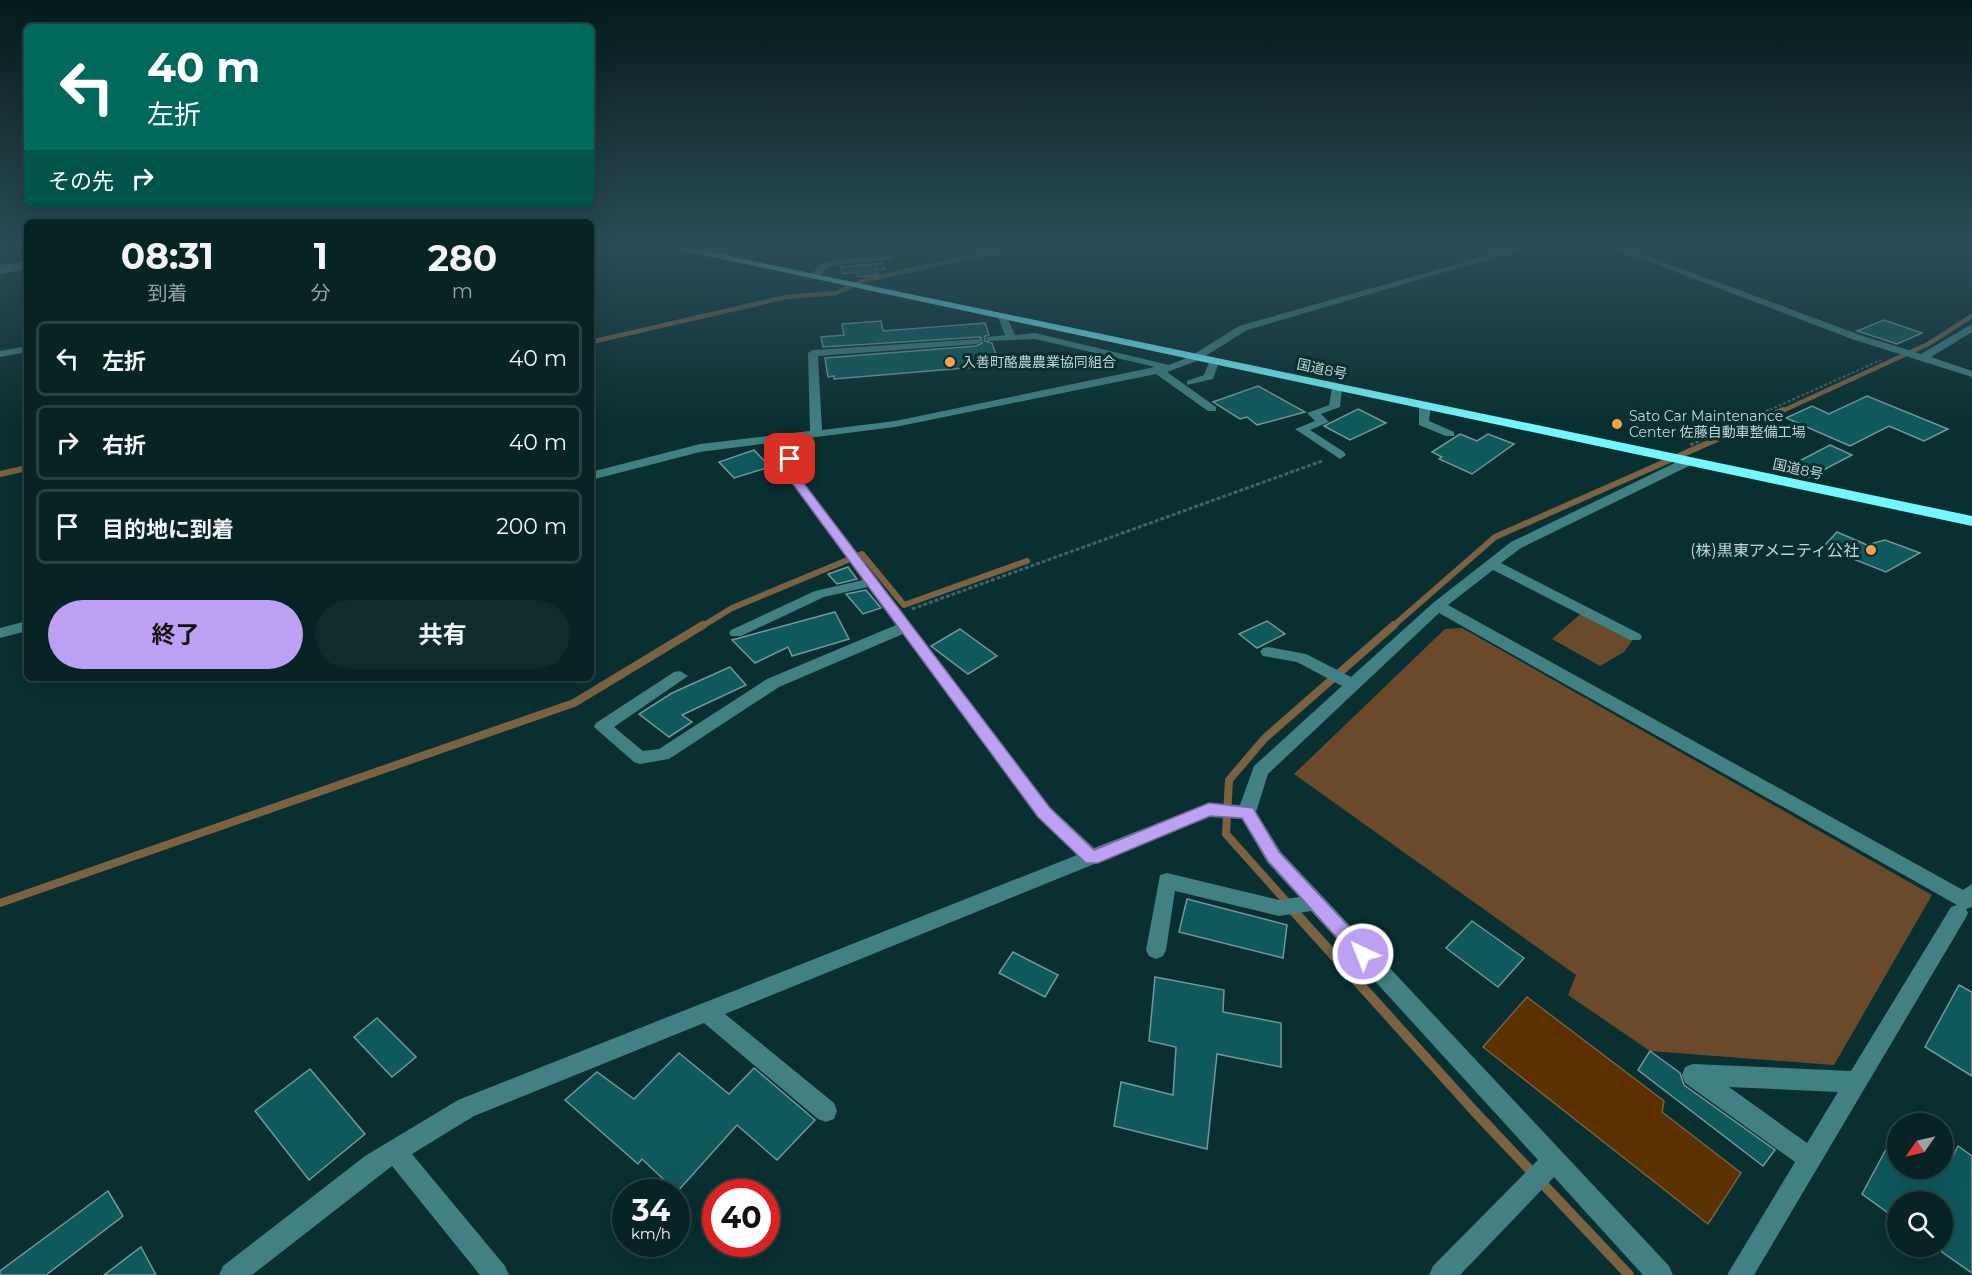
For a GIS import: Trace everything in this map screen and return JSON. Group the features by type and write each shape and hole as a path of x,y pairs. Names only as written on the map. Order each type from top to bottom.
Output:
{"highway":[{"name":"国道8号","path":"948,306 1972,521"}],"street":[{"path":"594,475 700,447 896,424 1171,368 1195,358 1243,328 1322,306"},
{"path":"1772,306 1856,337 1972,374"},
{"path":"1003,317 1011,338"},
{"path":"1924,357 1972,327"},
{"path":"991,339 1035,336 1171,368"},
{"path":"816,435 813,353 976,340"},
{"path":"0,354 24,350"},
{"path":"1191,383 1209,377 1214,362"},
{"path":"1157,370 1212,409"},
{"path":"1337,388 1334,407 1313,413 1323,422 1301,429 1340,455"},
{"path":"1425,406 1423,423 1450,434"},
{"path":"796,437 790,444 791,474 1044,812 1092,858"},
{"path":"1660,1275 1315,902 1274,856 1247,812 1260,771 1438,606 1516,544 1689,461"},
{"path":"1492,564 1635,637"},
{"path":"735,633 820,594 873,582"},
{"path":"1438,606 1966,901 1972,892"},
{"path":"680,676 602,727 640,758 663,755 773,683 902,621"},
{"path":"0,633 24,627"},
{"path":"1268,652 1301,658 1353,685"},
{"path":"232,1275 373,1164 466,1108 1209,810 1247,812"},
{"path":"1156,950 1167,881 1279,908 1315,902"},
{"path":"1740,1275 1958,913"},
{"path":"707,1012 826,1112"},
{"path":"1810,1159 1693,1075 1857,1082"},
{"path":"395,1151 496,1275"},
{"path":"1442,1275 1555,1159"}],"path":[{"path":"1665,456 1903,351"},
{"path":"902,621 1340,455"}],"shaded area":[{"path":"1584,611 1635,637 1624,652 1600,666 1552,639"},
{"path":"1462,628 1932,895 1834,1065 1650,1051 1568,995 1576,975 1294,774 1445,629"},
{"path":"1527,997 1664,1101 1662,1112 1741,1173 1708,1224 1483,1047"}],"building":[{"path":"1884,320 1922,333 1897,344 1857,331"},
{"path":"881,321 883,331 985,323 989,335 985,336 985,341 992,343 1000,365 834,379 834,376 828,377 825,358 976,346 982,343 980,337 823,347 821,337 844,335 842,324"},
{"path":"1258,386 1305,412 1257,425 1247,417 1240,419 1213,402"},
{"path":"1867,396 1948,429 1924,441 1889,426 1850,446 1786,418 1812,406 1829,414"},
{"path":"1358,409 1386,423 1350,440 1324,426"},
{"path":"1460,434 1477,441 1488,434 1514,444 1472,474 1439,459 1442,457 1432,452"},
{"path":"1830,445 1852,455 1808,478 1786,468"},
{"path":"754,450 770,467 734,478 719,462"},
{"name":"(株)黒東アメニティ公社","path":"1837,532 1867,545 1885,540 1920,553 1886,572 1823,547"},
{"path":"848,567 857,579 837,584 828,574"},
{"path":"866,590 881,608 863,614 846,594"},
{"path":"835,612 849,639 792,656 788,647 755,663 732,640"},
{"path":"1267,621 1285,634 1257,648 1239,634"},
{"path":"960,629 997,656 968,674 931,646"},
{"path":"730,667 746,685 682,715 692,722 669,737 639,714 672,693"},
{"path":"1187,899 1287,925 1283,958 1179,932"},
{"path":"1472,921 1524,958 1498,987 1446,948"},
{"path":"1013,952 1058,975 1045,997 999,973"},
{"path":"1155,977 1224,990 1223,1012 1281,1023 1281,1067 1217,1054 1207,1149 1114,1126 1121,1082 1173,1095 1176,1047 1149,1041"},
{"path":"1959,985 1972,992 1972,1076 1925,1047"},
{"path":"377,1018 416,1057 392,1077 354,1037"},
{"path":"1650,1051 1680,1073 1684,1085 1775,1150 1763,1166 1638,1070"},
{"path":"679,1053 729,1094 754,1068 815,1120 777,1160 737,1125 689,1179 663,1179 642,1159 638,1164 565,1100 597,1072 634,1099"},
{"path":"310,1069 365,1134 309,1180 255,1111"},
{"path":"1958,1146 1972,1156 1972,1273 1949,1257 1953,1257 1953,1191 1887,1191 1887,1212 1862,1194 1887,1147 1887,1179 1953,1179 1953,1156"},
{"path":"108,1191 123,1216 46,1275 0,1275 0,1271"},
{"path":"141,1247 156,1275 104,1275"}],"waterway":[{"path":"594,341 749,306"},
{"path":"1780,412 1928,344 1972,316"},
{"path":"1392,627 1495,537 1783,410"},
{"path":"0,474 24,469"},
{"path":"701,627 732,608 862,554 904,605 1027,561"},
{"path":"0,903 574,703 703,625"},
{"path":"1292,908 1226,834 1229,780 1265,738 1394,625"},
{"path":"1290,907 1475,1112 1629,1275"}],"place":[{"name":"入善町酪農農業協同組合","path":"950,362"},
{"name":"Sato Car Maintenance Center 佐藤自動車整備工場","path":"1617,424"},
{"name":"(株)黒東アメニティ公社","path":"1871,550"}],"route":[{"path":"790,459 791,474 1044,812 1092,858 1209,810 1247,812 1274,856 1363,954"}]}
